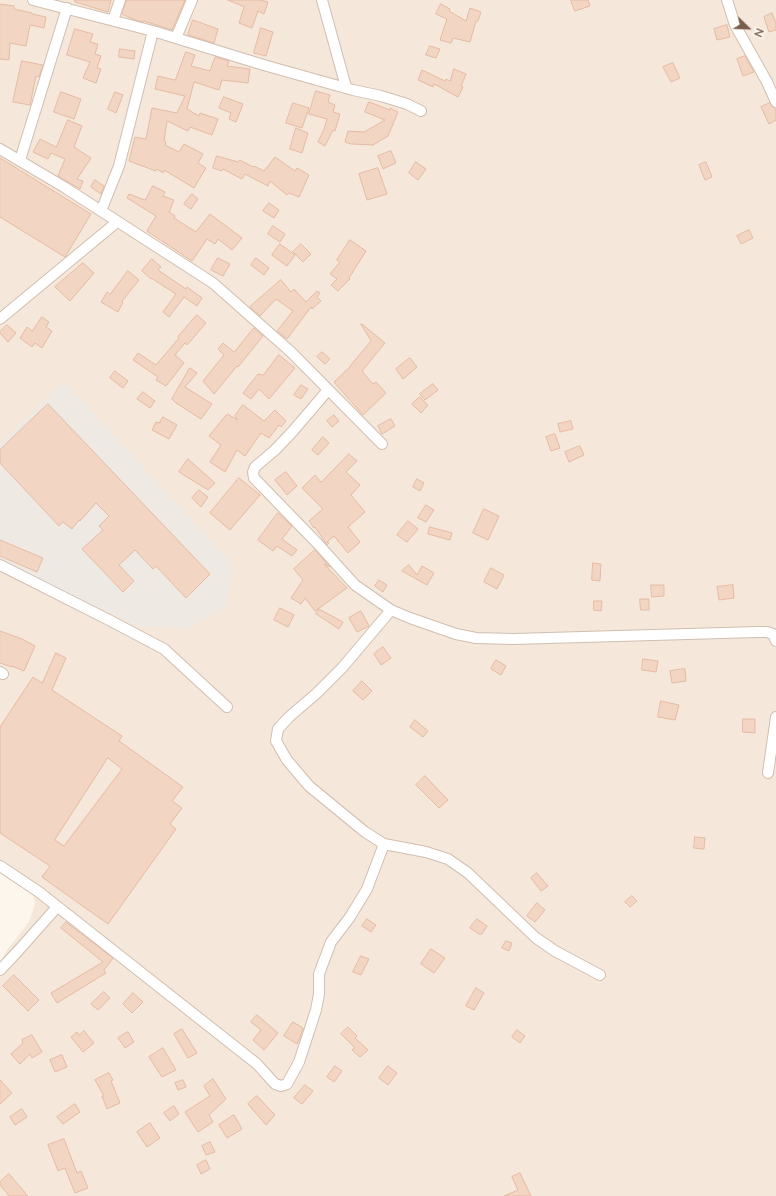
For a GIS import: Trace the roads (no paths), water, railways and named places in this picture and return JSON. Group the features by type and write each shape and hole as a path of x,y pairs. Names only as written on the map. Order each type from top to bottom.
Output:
{"street":[{"path":"33,0 153,31 268,66 382,96 407,104 421,111"},
{"path":"113,20 120,0"},
{"path":"176,38 192,0"},
{"path":"322,0 346,87"},
{"path":"727,0 736,25 776,102"},
{"path":"20,160 67,8"},
{"path":"101,212 119,166 153,31"},
{"path":"0,149 64,187 213,283 291,352 382,444"},
{"path":"0,319 117,222"},
{"path":"328,390 289,436 255,467 253,472 254,478 318,544 355,585 391,610 456,634 476,638 513,639 767,632 773,634 776,641"},
{"path":"0,565 164,649 227,707"},
{"path":"391,610 342,668 317,693 289,717 278,730 276,741 287,760 308,786 365,832 384,844 426,852 448,859 468,873 536,938 600,975"},
{"path":"768,772 776,717"},
{"path":"0,866 39,892 257,1064 275,1084 281,1086 287,1084 299,1062 316,1010 319,994 319,974 331,942 350,917 367,889 384,844"},
{"path":"0,970 18,952 57,907"}]}
